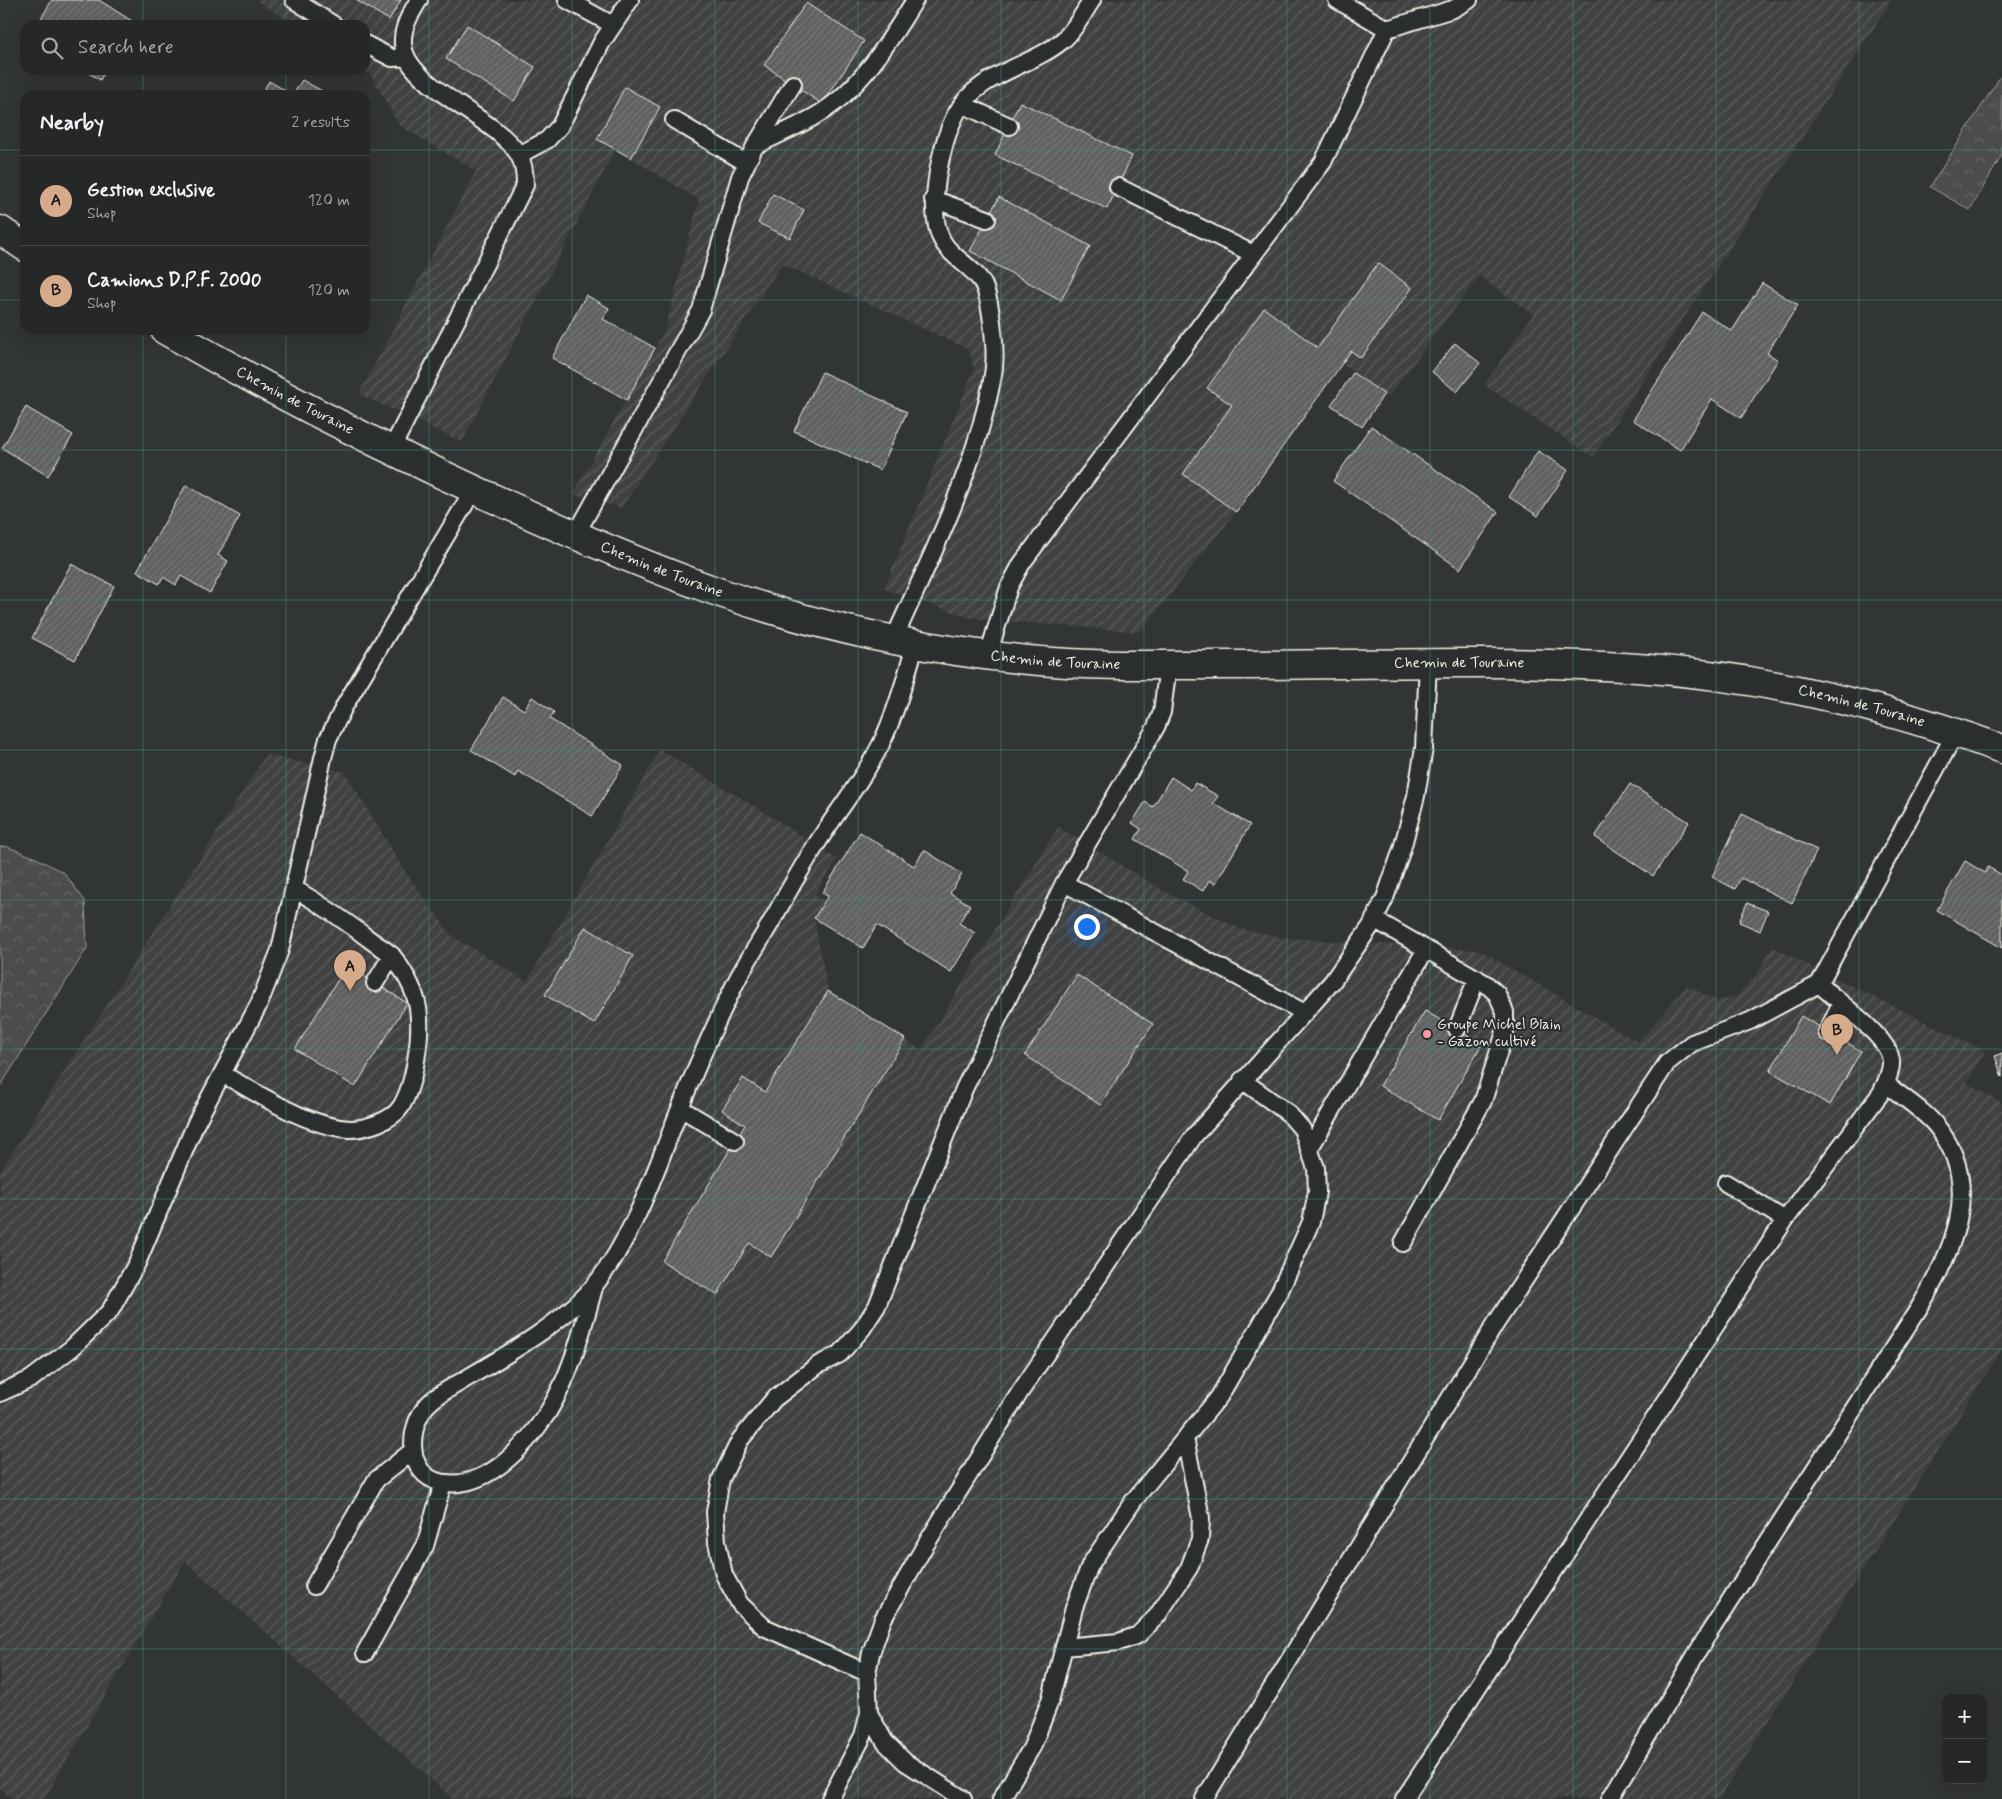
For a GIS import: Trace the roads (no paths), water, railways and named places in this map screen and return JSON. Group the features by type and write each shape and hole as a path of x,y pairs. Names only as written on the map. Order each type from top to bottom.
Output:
{"street":[{"path":"0,230 20,244"},
{"name":"Chemin de Touraine","path":"174,335 264,386 391,450 575,536 727,595 798,616 905,641 988,655 1042,661 1168,665 1428,663 1592,665 1683,673 1795,689 1847,700 1956,732 2002,749"}],"lane":[{"path":"294,0 326,20"},
{"path":"391,450 525,185 524,170 519,155 506,139 427,82 409,66 402,43 404,30 419,0"},
{"path":"567,0 613,25"},
{"path":"519,155 546,140 560,126 602,42 630,0"},
{"path":"755,146 818,115 838,100 859,79 890,40 914,0"},
{"path":"596,1284 575,1353 560,1389 532,1433 516,1452 483,1476 462,1483 443,1483 429,1477 420,1468 412,1451 414,1429 424,1409 445,1391 502,1358 574,1307 596,1284 635,1218 652,1182 680,1108 735,983 816,846 883,741 905,641 974,453 994,367 993,334 983,284 972,268 956,258 942,240 934,199 948,134 957,113 971,95 993,78 1064,39 1092,0"},
{"path":"1337,0 1360,6 1387,29"},
{"path":"988,655 1009,587 1022,562 1323,162 1387,29 1453,9 1469,0"},
{"path":"370,47 392,58 405,57"},
{"path":"575,536 701,310 746,163 792,84"},
{"path":"964,105 1009,126"},
{"path":"674,120 746,163"},
{"path":"1118,187 1253,254"},
{"path":"934,199 987,219"},
{"path":"0,1393 38,1374 72,1348 110,1311 137,1263 196,1123 260,1004 280,950 328,739 350,696 474,490"},
{"path":"830,1799 863,1736 869,1713 867,1673 871,1653 883,1619 923,1549 1020,1392 1194,1136 1242,1080 1332,982 1374,919 1385,898 1400,857 1416,796 1424,748 1428,663"},
{"path":"867,1673 764,1627 740,1604 724,1575 717,1542 715,1512 722,1479 740,1440 774,1400 818,1364 840,1354 862,1329 877,1306 964,1089 1064,883 1156,727 1162,712 1168,665"},
{"path":"1204,1799 1496,1323 1667,1063 1692,1043 1750,1021 1819,984 1956,732"},
{"path":"1064,883 1304,1012"},
{"path":"222,1074 318,1124 351,1129 383,1121 400,1109 408,1092 415,1068 418,1033 418,1010 412,986 392,955 341,917 295,889"},
{"path":"1374,919 1477,978 1497,994 1505,1012 1505,1032 1483,1101 1402,1242"},
{"path":"1310,1148 1426,949"},
{"path":"375,983 392,955"},
{"path":"1457,1029 1477,978"},
{"path":"1404,1799 1784,1220 1886,1084 1891,1057 1883,1041 1819,984"},
{"path":"1828,1032 1841,1004"},
{"path":"1001,1799 1032,1747 1050,1701 1074,1608 1090,1565 1134,1500 1219,1397 1279,1293 1300,1251 1311,1222 1317,1192 1316,1168 1302,1129 1288,1113 1242,1080"},
{"path":"1610,1799 1707,1636 1919,1308 1937,1278 1951,1245 1962,1205 1960,1175 1952,1150 1938,1127 1886,1084"},
{"path":"680,1108 735,1141"},
{"path":"1726,1183 1784,1220"},
{"path":"1064,1647 1119,1642 1138,1635 1157,1616 1189,1568 1200,1540 1201,1518 1185,1438"},
{"path":"314,1586 376,1480 412,1451"},
{"path":"365,1653 425,1546 443,1483"},
{"path":"869,1713 884,1742 905,1762 963,1799"}],"place":[{"name":"Gestion exclusive","path":"350,991"},
{"name":"Groupe Michel Blain - Gazon cultivé","path":"1427,1034"},
{"name":"Camions D.P.F. 2000","path":"1837,1055"}]}
